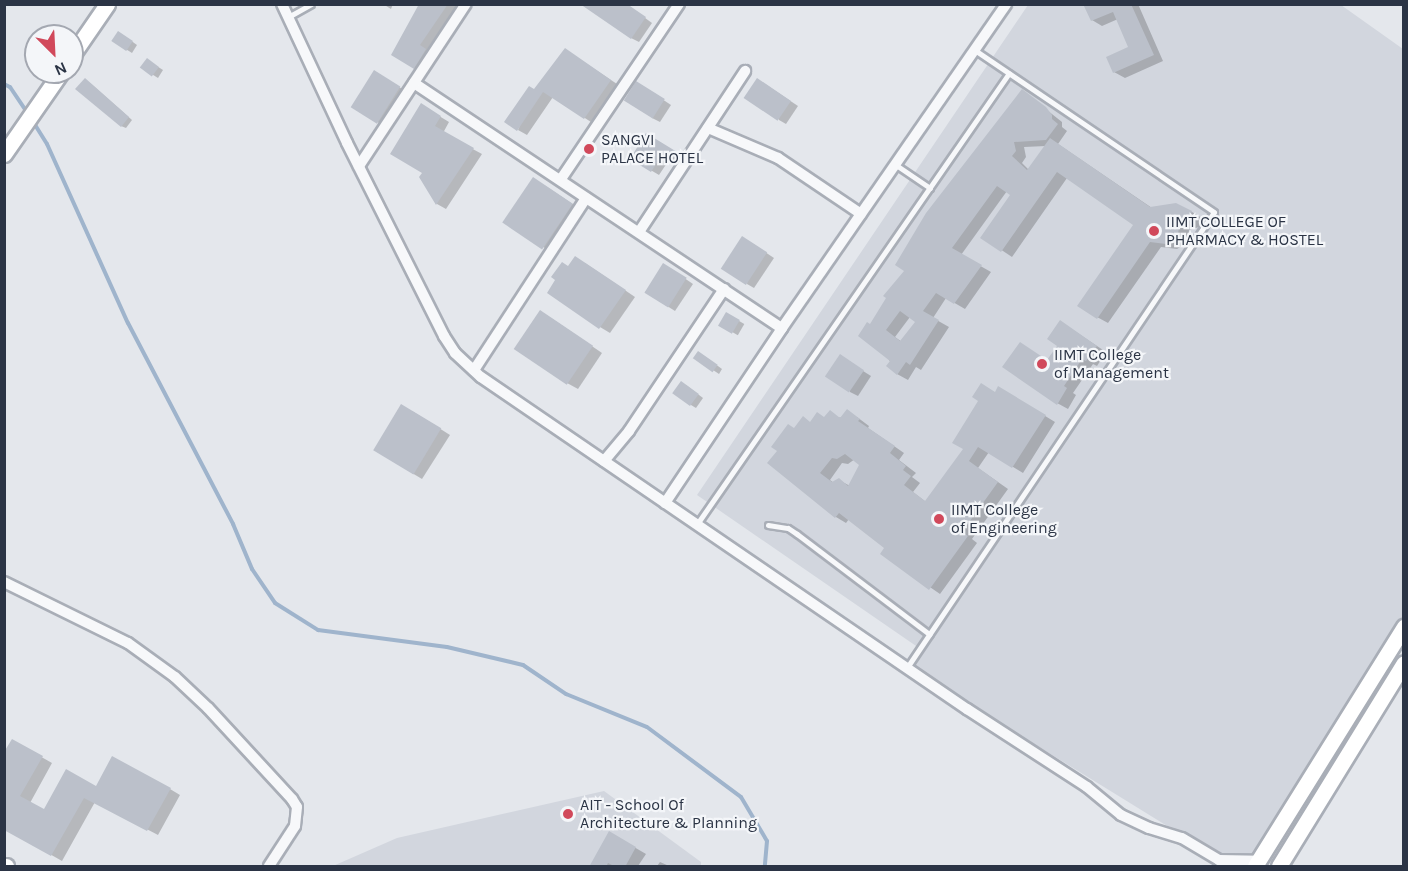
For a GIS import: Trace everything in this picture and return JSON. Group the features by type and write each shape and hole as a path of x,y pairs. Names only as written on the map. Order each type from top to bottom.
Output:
{"street":[{"path":"84,38 107,4"},
{"path":"282,4 358,166 444,336 455,353 474,370 604,461 908,666 967,709 1087,787 1121,815 1149,828 1182,838 1219,860 1257,864 1404,627"},
{"path":"358,166 466,4"},
{"path":"561,179 679,4"},
{"path":"665,503 782,328 976,51 1006,4"},
{"path":"639,232 745,71"},
{"path":"414,83 782,328"},
{"path":"4,154 53,84"},
{"path":"708,128 778,158 861,214"},
{"path":"474,370 586,198"},
{"path":"604,461 629,430 724,289"},
{"path":"4,582 128,643 175,676 208,708 297,807 295,825 269,867"},
{"path":"1279,867 1404,663"}],"lane":[{"path":"288,16 311,4"},
{"path":"908,666 1214,212 976,51"},
{"path":"697,524 1009,73"},
{"path":"896,165 930,188"},
{"path":"768,525 788,528 797,534 929,634"}],"shaded area":[{"path":"1028,5 1341,5 1403,49 1403,624 1255,866 1232,866 908,666 919,648 697,495"},
{"name":"AIT - School Of Architecture & Planning","path":"604,791 701,862 701,866 333,866 397,838"}],"building":[{"path":"419,4 448,4 420,45 426,49 414,69 391,55"},
{"path":"580,4 627,4 646,17 631,39"},
{"path":"1083,4 1131,4 1154,55 1113,73 1106,57 1128,47 1113,12 1091,21"},
{"path":"118,31 133,41 126,51 111,41"},
{"path":"565,48 611,80 584,119 543,92 517,131 504,122 529,86 534,89"},
{"path":"147,58 159,67 152,77 140,68"},
{"path":"374,70 400,86 377,124 351,107"},
{"path":"757,78 791,101 778,121 744,98"},
{"path":"84,79 129,117 121,127 75,89 80,84 84,84"},
{"path":"636,81 665,99 653,119 624,101"},
{"path":"1022,89 1046,107 1052,119 1058,124 1046,140 1014,142 1016,151 1012,156 1027,170 1050,138 1150,207 1176,203 1192,211 1189,222 1179,225 1178,236 1166,244 1150,242 1097,319 1077,306 1133,225 1057,172 1001,252 980,238 1010,195 997,186 952,248 982,265 954,304 936,293 923,311 939,320 910,365 906,362 897,375 886,366 890,361 858,336 867,322 870,324 886,298 883,296 904,271 895,265 926,213","holes":["900,311 915,322 900,341 886,330"]},
{"path":"421,103 441,116 435,126 474,148 436,205 419,177 422,173 390,154"},
{"path":"646,133 677,152 671,162 661,156 651,172 630,159"},
{"path":"533,177 573,204 542,249 502,223"},
{"path":"742,236 767,252 746,285 721,269"},
{"path":"575,256 626,290 599,329 547,293 555,280 551,277 562,262 568,266"},
{"path":"663,263 687,278 668,308 644,293"},
{"path":"540,310 593,346 567,385 514,349"},
{"path":"726,312 740,320 732,334 718,326"},
{"name":"IIMT College of Management","path":"1060,320 1097,346 1086,361 1082,359 1064,386 1067,388 1057,405 1002,367 1020,342 1047,360 1057,346 1047,339"},
{"path":"698,351 718,365 712,372 693,358"},
{"path":"840,354 864,370 849,393 825,376"},
{"path":"681,381 699,394 690,406 672,393"},
{"path":"981,383 995,392 998,386 1046,415 1012,468 978,447 969,461 998,482 962,532 968,536 929,590 880,554 884,548 839,513 835,518 767,463 777,451 771,447 788,424 794,428 803,416 810,422 817,412 824,417 830,410 840,418 847,409 860,419 858,421 895,446 890,453 906,466 903,470 911,476 904,485 925,501 963,449 952,443 978,401 972,397","holes":["845,454 859,465 848,486 839,478 832,482 820,473 832,458 837,459"]},
{"path":"401,404 441,428 413,474 373,450"},
{"path":"12,739 43,756 20,796 44,809 66,769 96,786 112,756 171,788 147,831 84,798 51,856 4,830 4,752"},
{"path":"609,831 636,847 625,867 616,867 608,863 606,867 589,867"}],"waterway":[{"path":"4,84 10,87 28,114"},
{"path":"32,120 47,144 128,323 233,524 252,569 275,603 318,630 447,647 523,665 566,694 647,727 741,797 767,841 765,866"}],"place":[{"name":"SANGVI PALACE HOTEL","path":"589,149"},
{"name":"IIMT COLLEGE OF PHARMACY & HOSTEL","path":"1154,231"},
{"name":"IIMT College of Management","path":"1042,364"},
{"name":"IIMT College of Engineering","path":"939,519"},
{"name":"AIT - School Of Architecture & Planning","path":"568,814"}]}
